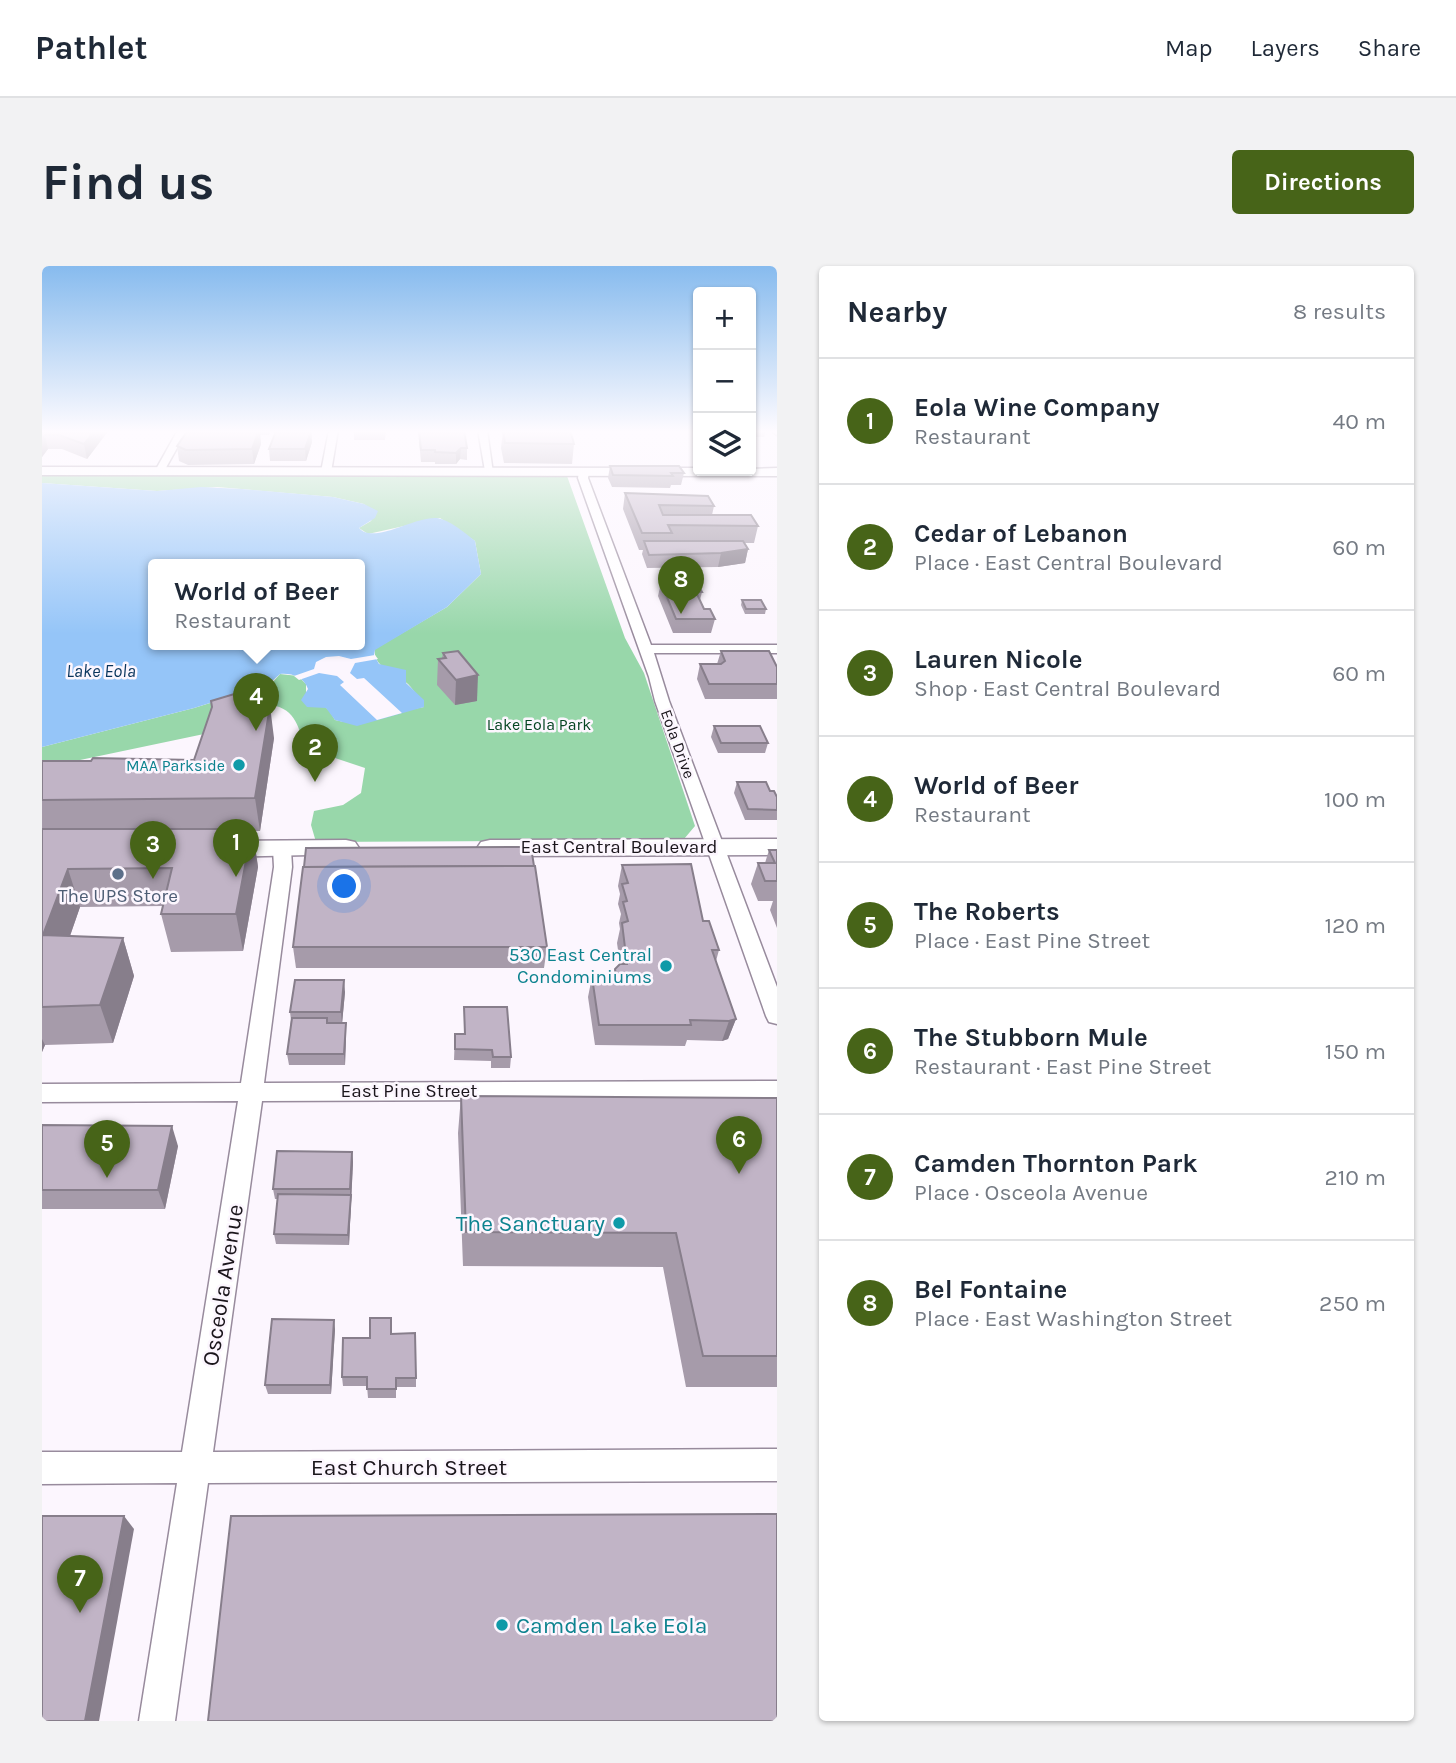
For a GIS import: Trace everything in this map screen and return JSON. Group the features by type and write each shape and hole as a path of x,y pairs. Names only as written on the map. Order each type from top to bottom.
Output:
{"main road":[{"name":"East Central Boulevard","path":"471,848 777,847"},
{"path":"193,849 373,848"}],"street":[{"name":"Eola Drive","path":"590,498 777,1016"},
{"path":"646,649 777,649"},
{"name":"Osceola Avenue","path":"157,1721 253,1091 284,867 282,849"},
{"name":"East Pine Street","path":"42,1093 777,1090"},
{"name":"East Church Street","path":"42,1468 777,1465"}],"green space":[{"name":"Lake Eola Park","path":"337,498 575,498 625,638 644,673 695,826 684,839 316,842 311,825 314,811 343,805 361,793 365,768 329,756 306,753 294,718 276,706 208,726 204,734 42,768 42,747 194,708 271,684 280,674 298,676 306,684 306,693 329,710 335,720 344,722 424,707 408,684 377,661 375,649 447,607 481,574 475,541 440,518 368,534 359,528 371,521 374,515 364,504"}],"water":[{"name":"Lake Eola","path":"42,498 337,498 364,504 378,511 375,518 359,528 366,532 384,532 417,521 437,518 452,524 475,541 481,574 447,607 375,650 374,655 379,664 406,670 406,683 424,700 424,707 357,726 335,720 326,708 307,707 301,700 308,689 304,681 293,675 280,674 261,691 232,696 42,747"}],"pier":[{"path":"375,655 378,659 355,663 350,673 357,679 364,678 402,713 377,720 340,685 344,682 337,676 319,673 299,680 294,676 314,669 316,662 326,657 351,659"}],"building":[{"path":"627,498 709,498 714,506 659,505 663,515 751,515 758,526 668,525 672,533 642,533"},
{"path":"644,541 743,541 748,549 721,553 649,555"},
{"path":"661,583 697,583 702,592 696,592 704,609 710,609 715,619 676,619"},
{"path":"742,600 761,600 766,609 746,609"},
{"path":"458,651 478,675 456,680 438,659 446,658 443,653"},
{"path":"721,651 769,651 777,667 777,684 709,684 700,664 721,664 725,661"},
{"path":"261,686 269,693 270,706 255,798 42,800 42,761 91,761 93,758 194,760 212,707 211,701"},
{"path":"714,726 760,726 768,743 721,743"},
{"path":"737,782 766,782 777,797 777,810 748,809"},
{"path":"42,829 252,829 236,914 161,914 172,868 68,869 43,935 123,938 100,1005 42,1007"},
{"path":"531,847 534,866 304,867 306,848"},
{"path":"769,850 777,850 777,881 765,881 758,863 775,863"},
{"name":"530 East Central Condominiums","path":"691,864 703,921 709,921 719,950 712,950 736,1019 690,1020 691,1025 599,1025 592,977 616,976 615,969 620,964 627,964 622,923 628,921 623,902 627,901 622,884 628,883 622,865"},
{"path":"535,866 547,947 293,947 303,867"},
{"path":"295,980 344,980 341,1012 290,1012"},
{"path":"464,1007 507,1007 511,1057 493,1057 492,1050 455,1049 455,1034 465,1034"},
{"path":"292,1018 327,1018 327,1023 346,1023 344,1054 287,1054"},
{"name":"The Sanctuary","path":"461,1096 777,1098 777,1356 703,1356 676,1233 466,1232"},
{"path":"42,1125 172,1126 158,1190 42,1190"},
{"path":"277,1151 352,1152 350,1189 273,1189"},
{"path":"278,1194 351,1195 348,1235 274,1234"},
{"path":"370,1318 391,1318 391,1334 415,1333 416,1378 396,1378 396,1389 367,1389 367,1377 342,1377 343,1338 370,1338"},
{"path":"272,1319 334,1320 330,1385 265,1385"},
{"name":"Camden Lake Eola","path":"777,1514 777,1721 208,1721 231,1516"},
{"path":"42,1516 124,1516 85,1721 42,1721"}],"place":[{"name":"Bel Fontaine","path":"681,614"},
{"name":"World of Beer","path":"256,731"},
{"name":"MAA Parkside","path":"239,765"},
{"name":"Cedar of Lebanon","path":"315,782"},
{"name":"The UPS Store","path":"118,874"},
{"name":"Eola Wine Company","path":"236,877"},
{"name":"Lauren Nicole","path":"153,879"},
{"name":"530 East Central Condominiums","path":"666,966"},
{"name":"The Stubborn Mule","path":"739,1174"},
{"name":"The Roberts","path":"107,1178"},
{"name":"The Sanctuary","path":"619,1223"},
{"name":"Camden Thornton Park","path":"80,1613"},
{"name":"Camden Lake Eola","path":"502,1625"}]}
